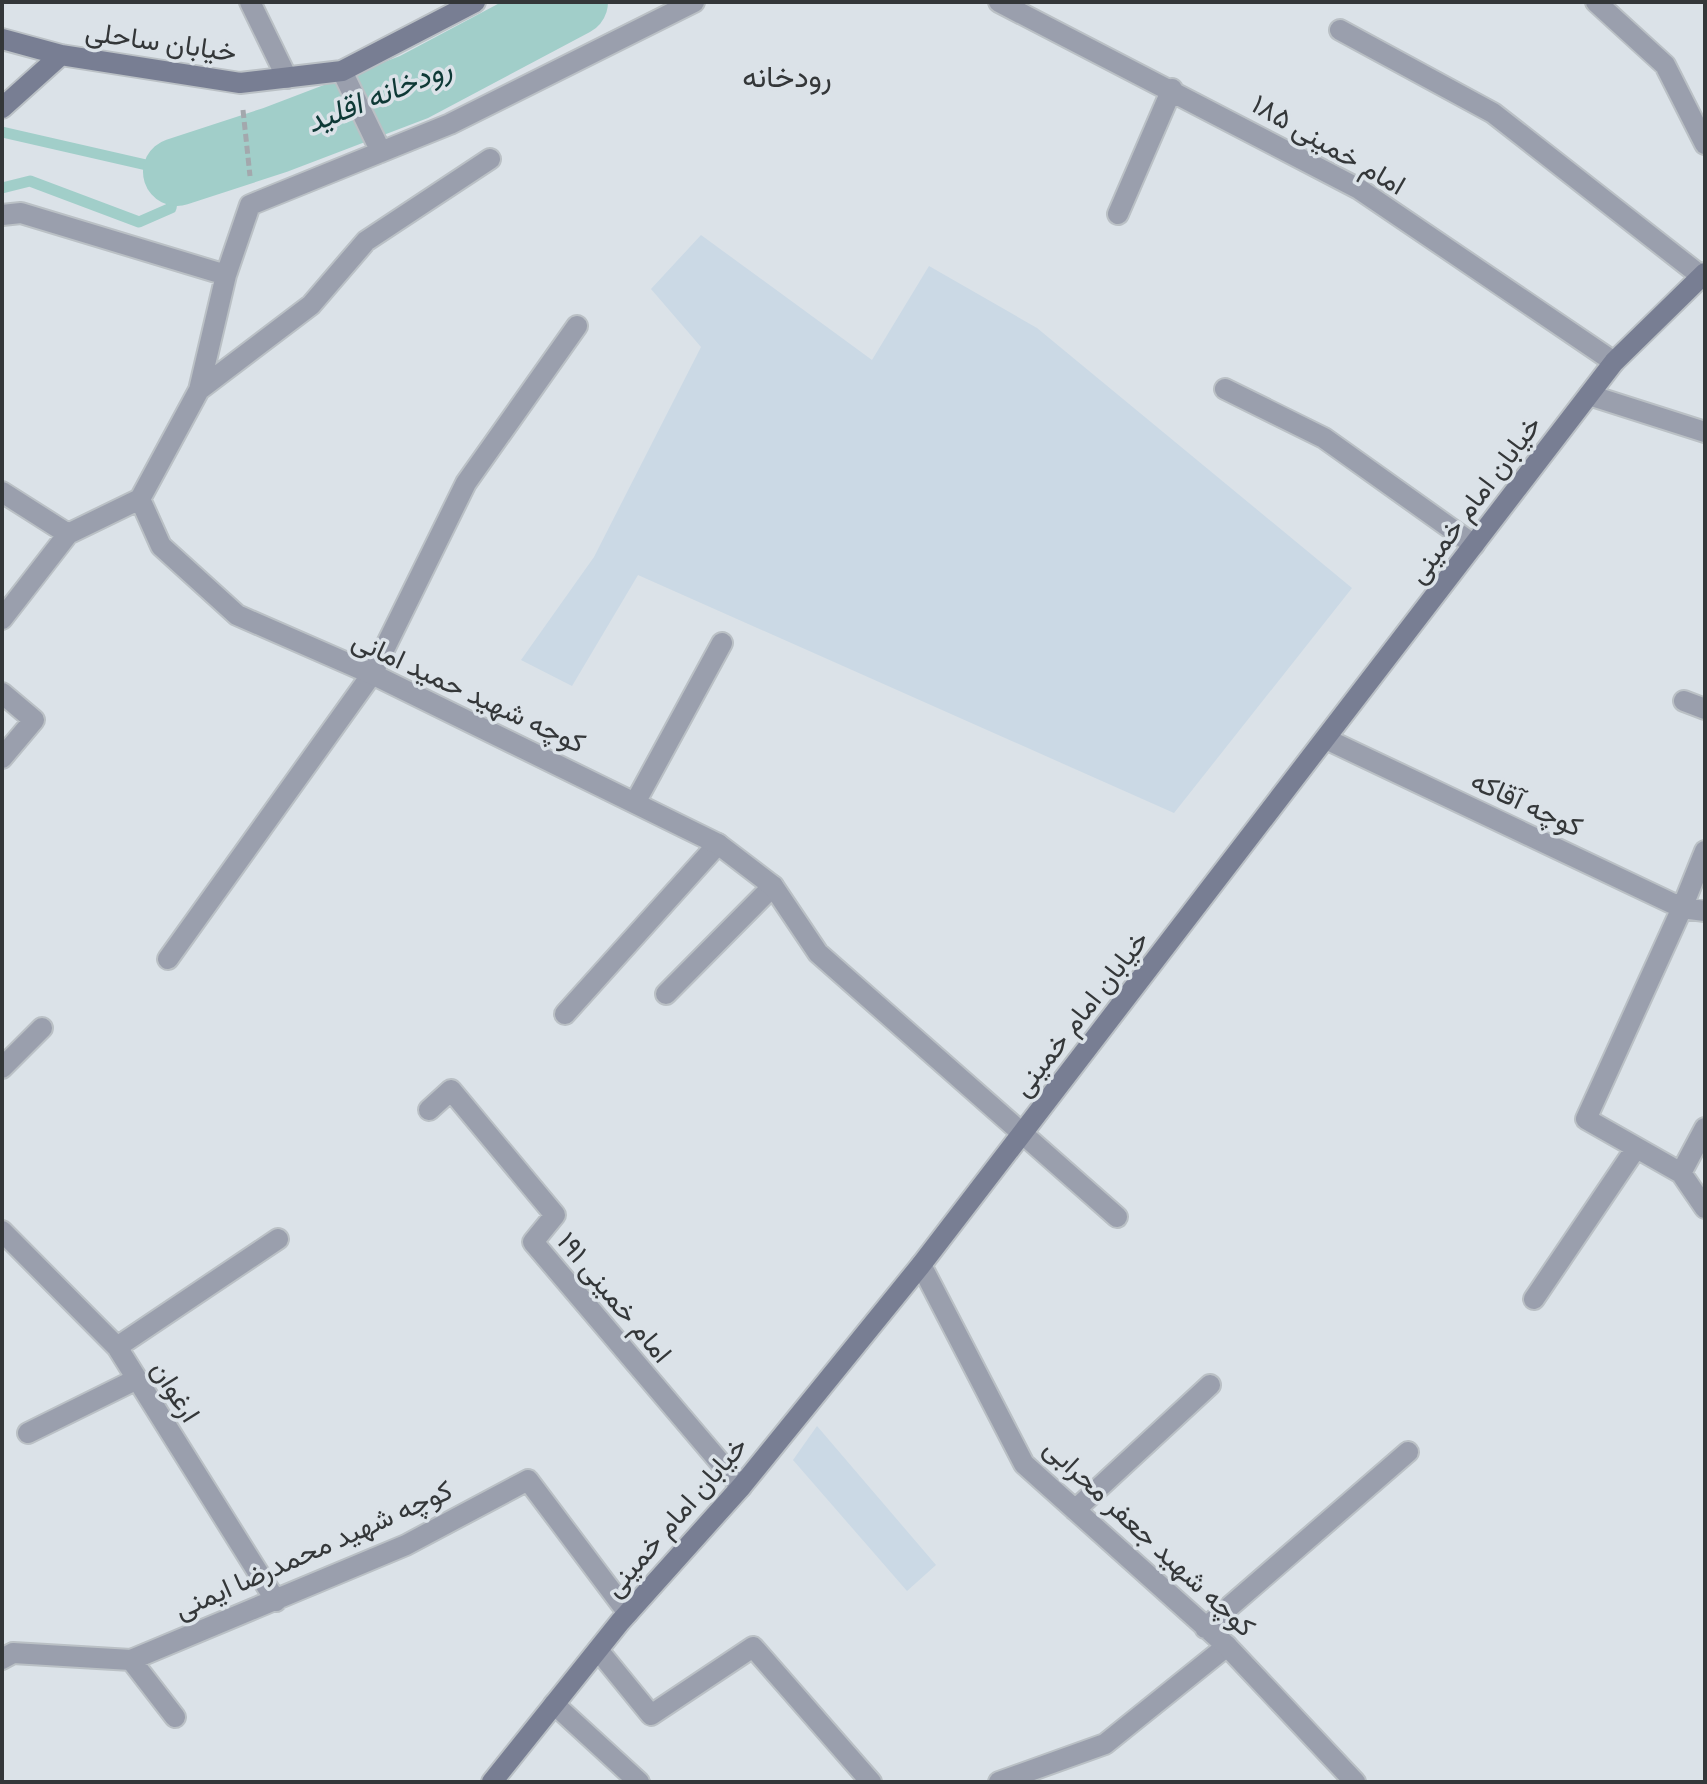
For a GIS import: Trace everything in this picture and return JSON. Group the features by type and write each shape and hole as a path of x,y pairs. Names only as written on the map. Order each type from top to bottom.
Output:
{"main road":[{"name":"خیابان ساحلی","path":"2,39 61,55 240,83 342,71 475,2"},
{"name":"خیابان ساحلی","path":"10,101 61,55"},
{"name":"خیابان امام خمینی","path":"492,1782 628,1613 741,1487 921,1265 1614,362 1703,275"}],"street":[{"path":"250,2 287,78"},
{"path":"2,619 68,534 140,499 199,390 226,275 250,205 378,146 450,124 694,2"},
{"name":"امام خمینی ۱۸۵","path":"999,2 1172,89 1359,189 1614,362"},
{"path":"1596,2 1665,65 1705,144"},
{"path":"1340,30 1493,113 1703,275"},
{"path":"342,71 378,146"},
{"path":"1118,214 1172,89"},
{"path":"199,390 311,305 366,241 490,159"},
{"path":"2,215 21,213 226,275"},
{"path":"168,959 372,674 466,483 577,326"},
{"path":"1225,389 1324,438 1474,545"},
{"path":"1589,395 1705,432"},
{"path":"2,492 68,534"},
{"name":"کوچه شهید حمید امانی","path":"140,499 161,546 237,615 372,674 636,801 718,844 773,886 818,953 1117,1217"},
{"path":"636,801 722,643"},
{"path":"2,693 34,720 2,758"},
{"path":"1684,701 1705,709"},
{"name":"کوچه آقاکه","path":"1326,739 1682,908 1705,911"},
{"path":"565,1014 718,844"},
{"path":"1705,851 1586,1119 1681,1173 1705,1208"},
{"path":"666,994 773,886"},
{"path":"2,1068 42,1028"},
{"name":"امام خمینی ۱۹۱","path":"429,1110 451,1090 555,1215 533,1242 741,1487"},
{"path":"1681,1173 1705,1128"},
{"path":"1534,1299 1636,1148"},
{"name":"ارغوان","path":"2,1231 117,1347 276,1601"},
{"path":"117,1347 278,1239"},
{"name":"کوچه شهید جعفر محرابی","path":"921,1265 1024,1464 1227,1646 1355,1782"},
{"path":"28,1433 135,1380"},
{"path":"1075,1510 1210,1385"},
{"path":"1205,1628 1408,1452"},
{"name":"کوچه شهید محمدرضا ایمنی","path":"2,1659 13,1653 131,1660 406,1545 528,1480 628,1613"},
{"path":"999,1782 1105,1744 1227,1646"},
{"path":"598,1650 651,1715 753,1647 871,1782"},
{"path":"131,1660 175,1717"},
{"path":"554,1704 639,1782"}],"path":[{"path":"246,136 251,182"}],"shaded area":[{"path":"701,235 872,360 929,266 1037,328 1352,588 1174,813 638,575 572,686 521,660 594,557 701,347 651,289"},
{"path":"817,1426 936,1565 907,1591 793,1460"}],"waterway":[{"name":"رودخانه اقلید","path":"177,172 275,140 414,87 574,2"},
{"path":"2,132 177,172 171,208 139,222 30,181 2,188"}],"district":[{"name":"رودخانه","path":"787,77"}]}
